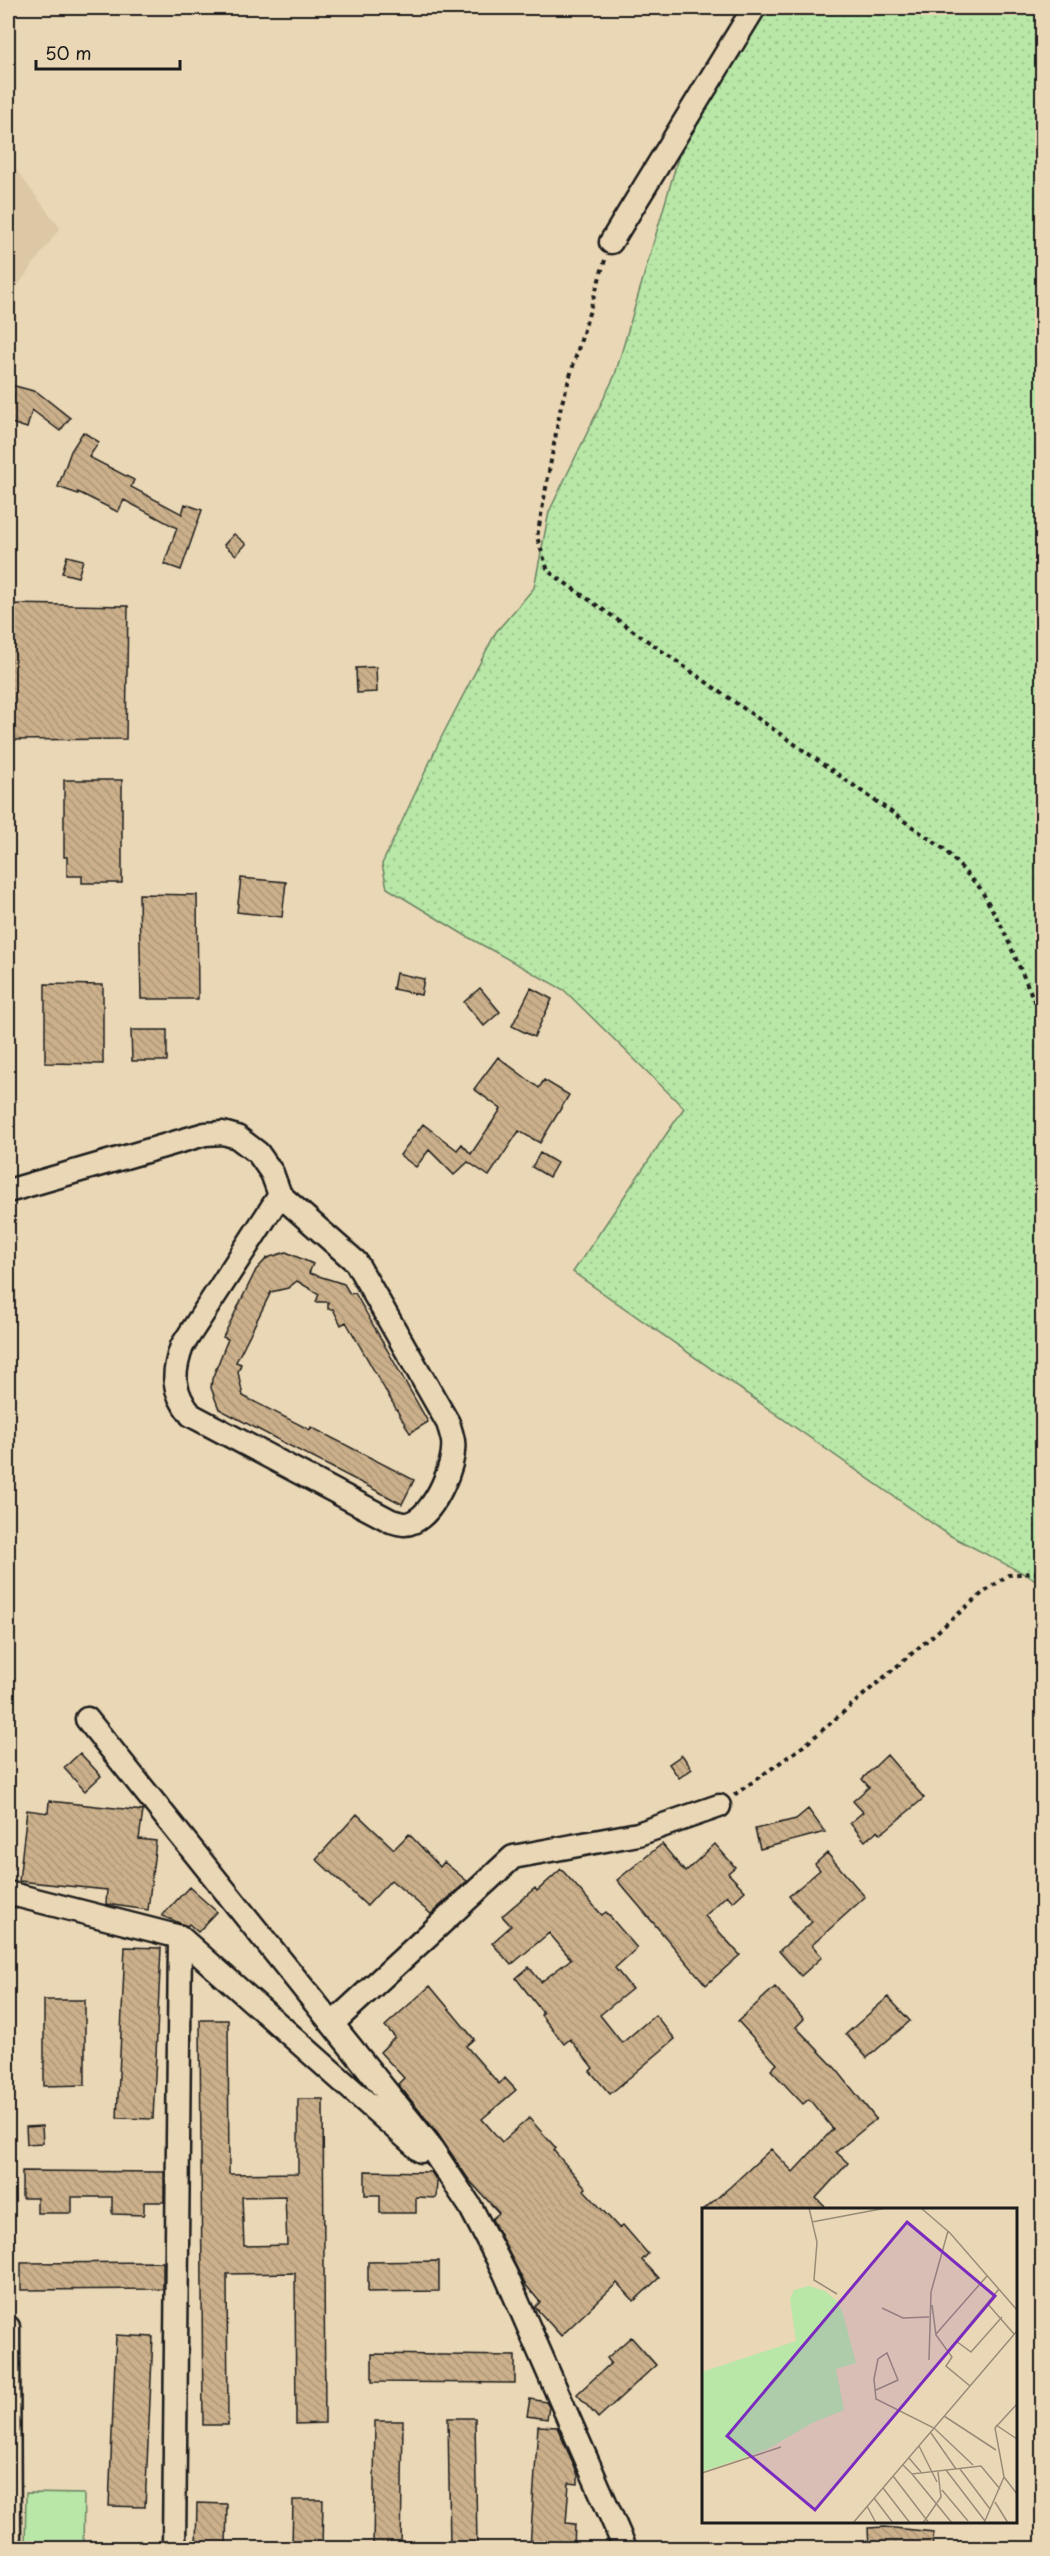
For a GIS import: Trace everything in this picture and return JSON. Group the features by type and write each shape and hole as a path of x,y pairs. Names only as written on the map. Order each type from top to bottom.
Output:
{"street":[{"path":"611,242 754,8"},
{"path":"8,1191 206,1134 223,1133 237,1137 258,1153 272,1173 280,1195 356,1262 448,1423 453,1442 447,1475 423,1515 414,1522 405,1524 391,1521 191,1415 179,1400 176,1364 183,1347 280,1195"},
{"path":"87,1719 427,2142 470,2206 505,2273 625,2548"},
{"path":"332,2024 513,1857 638,1834 719,1806"},
{"path":"8,1893 180,1937 451,2178"},
{"path":"174,2548 180,1937"},
{"path":"8,2327 9,2548"}],"path":[{"path":"611,242 561,406 537,537 548,571 944,849 980,888 1002,927 1034,1000 1042,1010"},
{"path":"719,1806 805,1745 979,1596 1008,1575 1042,1572"}],"shaded area":[{"path":"8,159 60,228 8,299"}],"green space":[{"path":"767,8 1042,8 1042,1583 949,1535 573,1272 684,1108 564,990 466,936 387,888 382,864 441,738 496,632 534,588 549,512 615,375 681,148"},
{"path":"26,2493 84,2494 83,2548 25,2548"}],"building":[{"path":"8,384 37,392 70,418 60,431 32,410 27,428 8,422 14,396 8,391"},
{"path":"83,432 99,442 89,457 134,480 131,487 182,514 185,504 202,510 181,570 164,564 177,528 124,500 118,512 78,492 78,494 58,487 71,451"},
{"path":"234,534 246,544 236,555 224,545"},
{"path":"67,556 83,560 78,577 62,573"},
{"path":"8,604 128,606 126,739 8,740"},
{"path":"376,667 377,692 357,693 356,668"},
{"path":"64,780 122,780 122,883 82,883 82,876 67,876 67,857 64,857"},
{"path":"241,878 286,882 282,917 237,912"},
{"path":"139,894 197,895 198,999 141,999"},
{"path":"396,973 424,979 421,995 393,989"},
{"path":"45,984 103,985 103,1064 45,1063"},
{"path":"480,988 500,1012 484,1026 464,1002"},
{"path":"531,988 552,999 534,1037 512,1026"},
{"path":"131,1030 167,1030 167,1061 132,1061"},
{"path":"498,1057 539,1088 544,1080 569,1095 540,1143 519,1131 489,1176 468,1162 454,1175 429,1150 416,1167 400,1155 423,1124 457,1150 462,1144 471,1154 501,1109 474,1089"},
{"path":"540,1153 557,1163 549,1177 532,1167"},
{"path":"286,1252 313,1264 309,1273 344,1284 350,1294 355,1293 428,1422 410,1433 346,1322 341,1325 333,1309 328,1309 328,1302 316,1302 319,1294 297,1281 288,1288 271,1292 236,1362 241,1364 238,1372 243,1396 310,1430 311,1427 414,1480 402,1504 219,1409 211,1388 212,1379 228,1339 223,1337 256,1270 267,1258"},
{"path":"80,1753 101,1776 85,1791 64,1768"},
{"path":"682,1755 692,1769 679,1778 669,1764"},
{"path":"887,1755 924,1798 881,1834 878,1830 865,1841 850,1823 863,1812 853,1801 869,1787 862,1779"},
{"path":"49,1801 143,1811 139,1839 156,1841 148,1910 106,1904 107,1890 19,1881 27,1810 48,1813"},
{"path":"808,1809 825,1832 760,1849 755,1829 796,1819"},
{"path":"357,1814 394,1849 409,1834 440,1867 444,1862 467,1881 431,1914 391,1880 367,1906 316,1859"},
{"path":"662,1844 685,1872 715,1844 735,1867 728,1873 745,1891 733,1902 727,1895 705,1916 740,1955 706,1985 617,1880"},
{"path":"827,1853 865,1897 812,1945 822,1957 801,1976 779,1951 812,1922 789,1896 820,1870 815,1864"},
{"path":"561,1869 602,1915 606,1912 637,1948 615,1968 632,1989 600,2015 622,2043 655,2015 675,2039 610,2094 590,2071 593,2068 570,2039 564,2044 516,1978 529,1967 541,1982 571,1959 549,1933 511,1965 492,1943 511,1926 502,1916 535,1888 537,1891"},
{"path":"189,1887 217,1912 198,1932 189,1924 187,1926 162,1916"},
{"path":"125,1947 161,1948 153,2119 117,2118"},
{"path":"430,1986 474,2039 466,2046 499,2084 505,2078 516,2090 482,2119 502,2142 529,2118 556,2148 554,2151 586,2188 584,2190 619,2228 623,2225 648,2254 642,2260 659,2278 634,2301 617,2283 561,2336 535,2307 540,2302 525,2284 492,2219 499,2213 469,2180 438,2134 398,2084 404,2078 380,2052 395,2037 385,2026"},
{"path":"775,1987 804,2019 796,2027 837,2070 876,2119 836,2152 848,2163 816,2198 826,2208 705,2208 771,2149 793,2172 833,2129 809,2099 803,2104 771,2070 777,2064 738,2021"},
{"path":"888,1997 910,2021 867,2058 846,2034"},
{"path":"44,2000 85,2000 85,2085 44,2086"},
{"path":"200,2020 228,2020 229,2174 298,2173 298,2099 323,2099 325,2423 296,2424 295,2273 227,2274 228,2425 203,2425","holes":["285,2196 287,2245 244,2246 242,2197"]},
{"path":"42,2126 43,2143 27,2144 26,2127"},
{"path":"22,2171 164,2172 164,2202 144,2202 144,2215 112,2214 112,2197 72,2197 72,2213 37,2213 37,2198 22,2198"},
{"path":"365,2171 431,2172 437,2181 436,2198 416,2197 416,2213 380,2213 380,2195 365,2195"},
{"path":"439,2261 439,2291 368,2292 368,2262"},
{"path":"163,2262 163,2289 21,2290 21,2263"},
{"path":"116,2335 153,2337 145,2507 109,2506"},
{"path":"631,2337 656,2365 598,2418 577,2394 611,2363 607,2358"},
{"path":"372,2354 515,2356 515,2383 372,2382"},
{"path":"530,2399 546,2402 549,2407 547,2419 527,2416"},
{"path":"448,2418 475,2418 477,2548 450,2548"},
{"path":"375,2421 403,2421 401,2548 373,2548"},
{"path":"538,2426 557,2427 578,2475 578,2484 569,2483 566,2523 575,2524 574,2548 530,2548"},
{"path":"293,2500 323,2500 322,2548 292,2548"},
{"path":"197,2503 227,2504 226,2548 196,2548"},
{"path":"884,2527 934,2532 932,2548 869,2548 868,2528"}]}
